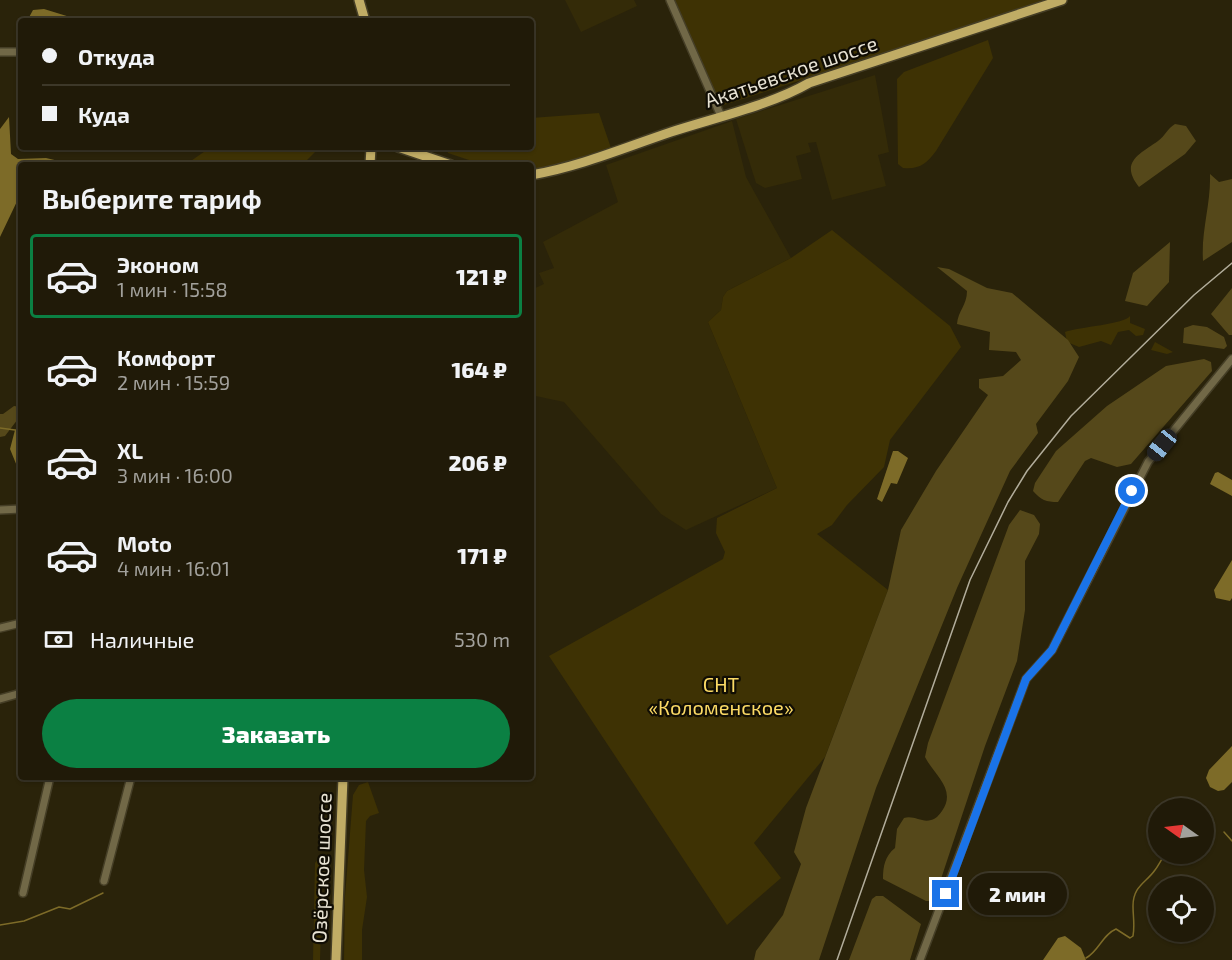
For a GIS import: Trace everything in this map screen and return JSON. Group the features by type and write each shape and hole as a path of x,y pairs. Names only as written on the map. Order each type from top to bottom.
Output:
{"main road":[{"path":"359,0 364,18"},
{"name":"Акатьевское шоссе","path":"534,174 721,116 797,90 809,83 1062,0"},
{"path":"407,150 442,162"},
{"name":"Озёрское шоссе","path":"336,960 343,780"}],"street":[{"path":"670,0 721,116"},
{"path":"0,52 18,52"},
{"path":"920,960 1026,679 1046,658 1056,643 1148,462 1232,359"},
{"path":"0,510 18,509"},
{"path":"0,628 18,624"},
{"path":"0,699 18,694"},
{"path":"23,893 49,780"},
{"path":"104,881 130,780"}],"shaded area":[{"path":"565,0 634,0 637,6 581,32"},
{"path":"44,9 73,18 29,18 33,10"},
{"path":"875,75 889,152 878,155 886,186 832,200 816,142 808,143 811,152 796,156 802,179 765,188 756,183 736,119"},
{"path":"9,117 11,154 18,159 46,158 63,162 18,162 18,199 0,237 0,129"},
{"path":"732,121 746,177 791,258 727,291 723,297 721,310 708,322 777,488 686,530 661,514 564,402 534,396 534,289 544,284 539,273 554,268 543,242 618,202 606,165"},
{"path":"1175,124 1186,126 1196,141 1185,154 1139,187 1133,178 1131,165 1139,155"},
{"path":"1210,174 1219,182 1232,179 1232,242 1203,261 1203,239"},
{"path":"1170,242 1169,282 1147,306 1125,301 1133,273"},
{"path":"937,267 949,269 987,288 1012,293 1068,340 1079,357 1068,381 1036,424 1038,433 1010,471 957,588 876,788 819,960 754,960 756,951 783,915 801,864 794,852 806,808 888,590 901,530 936,471 988,395 979,388 979,379 1003,376 1021,360 1016,352 989,350 990,332 957,324 967,291"},
{"path":"1232,288 1232,335 1229,335 1211,314"},
{"path":"1193,325 1207,327 1224,337 1227,346 1224,349 1183,343 1184,328"},
{"path":"1204,359 1211,362 1212,371 1131,464 1117,467 1091,458 1085,461 1058,502 1044,500 1033,491 1035,483 1056,451 1107,406 1166,366"},
{"path":"14,406 18,407 18,419 5,436 0,437 0,414"},
{"path":"18,426 18,469 10,449"},
{"path":"893,451 898,451 908,458 897,484 891,483 882,502 877,499"},
{"path":"1218,472 1232,480 1232,496 1210,484 1215,473"},
{"path":"1020,510 1034,515 1040,524 1039,534 1025,561 1025,610 1017,661 985,746 936,894 932,901 926,901 883,879 884,866 889,854 895,848 897,829 904,818 911,817 928,821 940,814 946,803 946,789 925,757 928,743 1009,525"},
{"path":"1232,560 1232,598 1230,601 1216,598 1214,590"},
{"path":"1232,746 1232,782 1224,790 1218,791 1210,787 1206,778 1209,770"},
{"path":"876,896 883,896 921,924 910,960 849,960 872,899"},
{"path":"1065,936 1081,948 1086,960 1043,960 1058,938"}],"green space":[{"path":"675,0 1051,0 721,106"},
{"path":"988,40 993,58 936,151 922,165 903,168 898,164 897,79 904,72"},
{"path":"599,113 611,148 555,166 534,170 534,162 475,162 448,153 447,150 534,150 534,118"},
{"path":"207,150 317,150 305,162 189,162"},
{"name":"СНТ «Коломенское»","path":"832,230 950,326 961,347 890,440 884,467 847,505 832,525 817,534 888,590 825,757 754,843 781,878 727,925 549,656 723,559 725,552 716,533 717,518 777,488 708,322 721,310 723,297 727,291 791,258"},
{"path":"1130,316 1130,323 1145,329 1143,335 1136,336 1129,330 1118,332 1111,345 1101,341 1079,347 1067,342 1065,332 1120,321"},
{"path":"1155,342 1173,352 1167,354 1151,350"},
{"path":"368,782 379,813 370,816 366,821 364,870 367,897 362,930 362,960 344,960 345,897 353,795 359,785"},
{"path":"318,859 323,859 320,960 313,960 315,863"}],"waterway":[{"path":"0,428 15,430"},
{"path":"1224,832 1232,841"},
{"path":"1086,958 1107,935 1116,929 1130,938 1133,936 1135,894 1159,864"},
{"path":"0,925 24,921 59,907 70,909 103,893"}],"railway":[{"path":"837,960 970,580 1008,502 1027,471 1071,416 1194,295 1232,263"}],"route":[{"path":"946,894 1026,679 1052,650 1132,491"}]}
